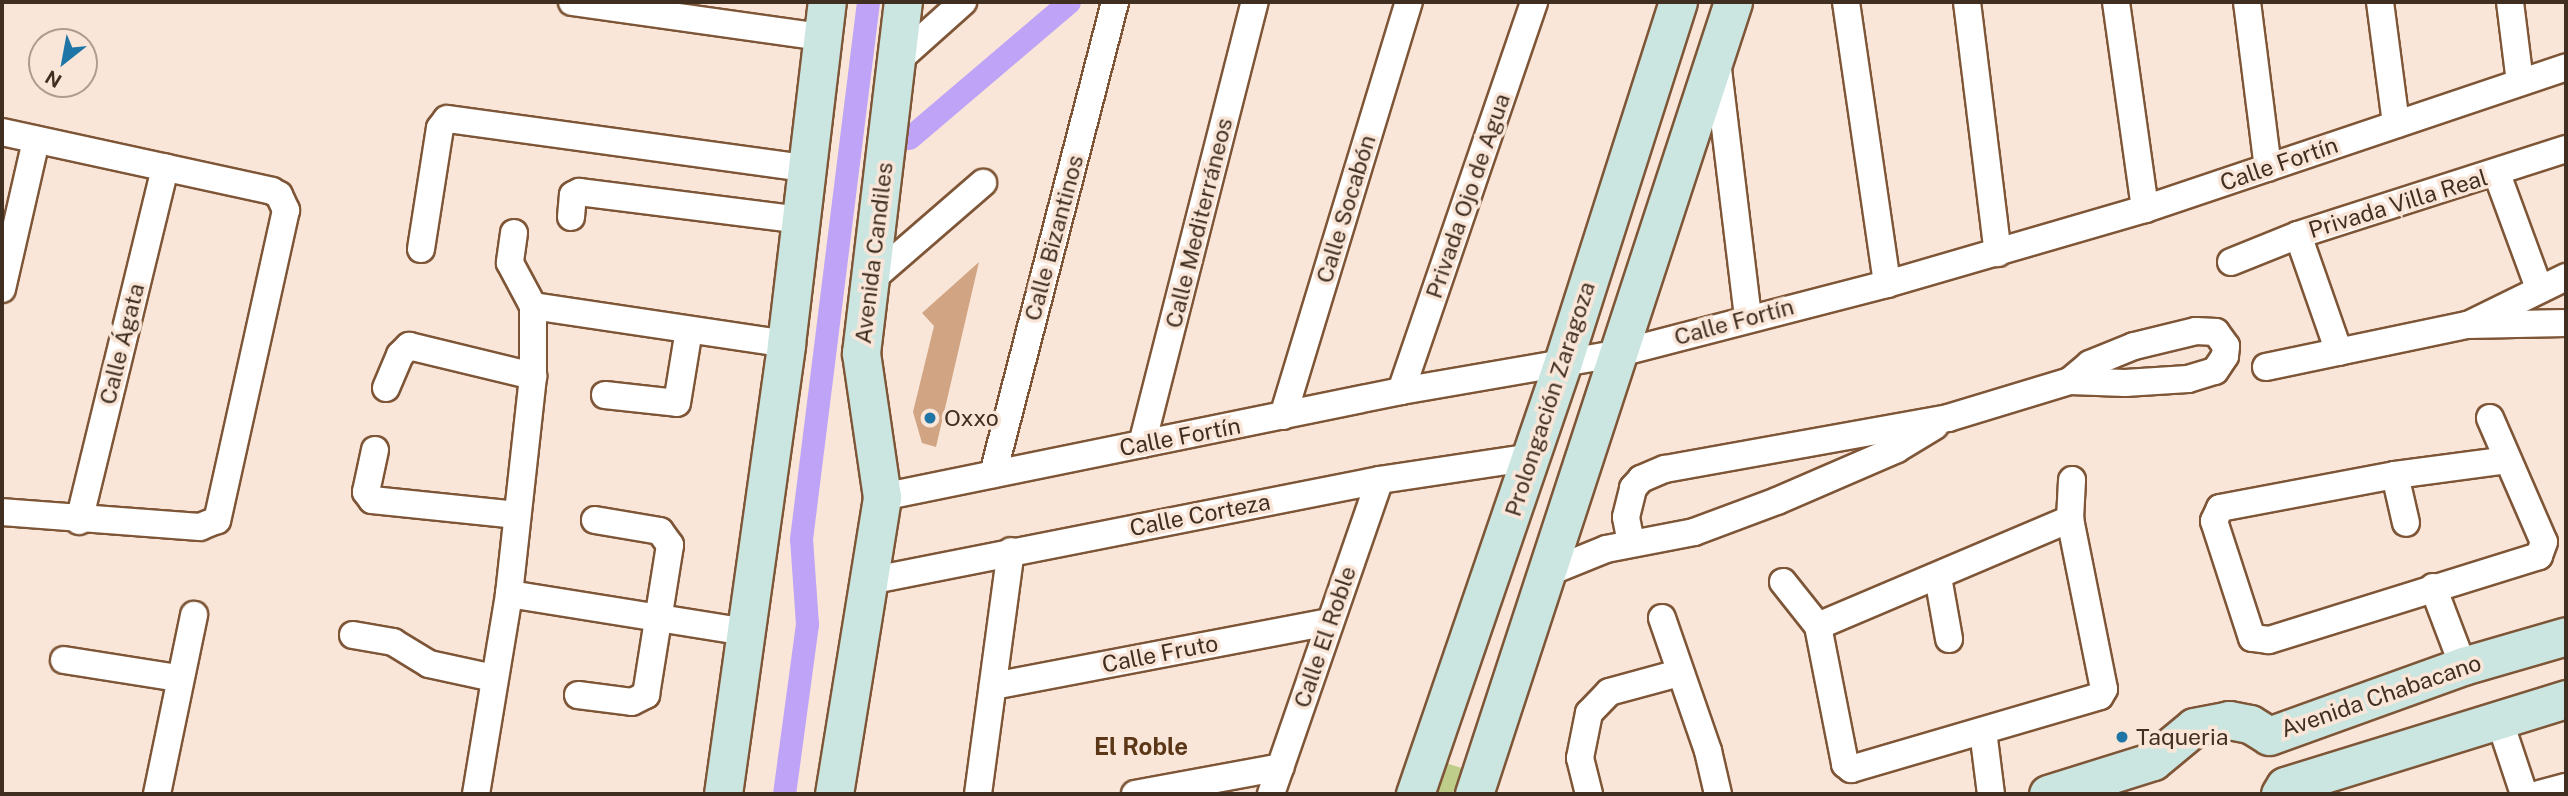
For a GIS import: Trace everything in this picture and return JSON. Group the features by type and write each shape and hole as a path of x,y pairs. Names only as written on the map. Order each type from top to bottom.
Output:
{"main road":[{"path":"728,788 745,632 786,344 827,2"},
{"name":"Avenida Candiles","path":"834,793 882,496 861,353 904,2"},
{"name":"Prolongación Zaragoza","path":"1415,794 1532,457 1678,2"},
{"path":"1474,794 1733,2"},
{"name":"Avenida Chabacano","path":"2048,794 2153,761 2194,727 2208,723 2250,724 2269,736 2463,666 2566,636"},
{"path":"2269,736 2282,763 2283,790 2566,699"}],"street":[{"path":"572,2 822,37"},
{"path":"896,62 963,2"},
{"name":"Calle Bizantinos","path":"993,474 1115,2"},
{"name":"Calle Mediterráneos","path":"1142,444 1255,2"},
{"name":"Calle Socabón","path":"1283,416 1409,2"},
{"name":"Privada Ojo de Agua","path":"1401,391 1534,2"},
{"path":"1846,2 1887,284"},
{"path":"1967,2 1998,253"},
{"path":"2116,2 2145,209"},
{"path":"2247,2 2268,168"},
{"path":"2380,2 2396,124"},
{"path":"2510,2 2521,82"},
{"path":"1716,54 1748,317"},
{"name":"Calle Fortín","path":"882,496 1401,391 1619,353 1748,317 1887,284 2145,209 2566,67"},
{"path":"421,249 440,128 447,119 807,168"},
{"path":"2,132 272,191 284,201 286,219 217,520 200,527 79,521 2,512"},
{"path":"2,289 36,140"},
{"name":"Privada Villa Real","path":"2231,262 2298,235 2497,174 2566,149"},
{"name":"Calle Ágata","path":"79,521 165,167"},
{"path":"2497,174 2539,288"},
{"path":"872,279 983,183"},
{"path":"570,217 573,195 579,192 800,220"},
{"path":"475,794 509,594 533,376 533,306 510,263 514,233"},
{"path":"2298,235 2339,352"},
{"path":"2467,325 2539,288 2566,278"},
{"path":"533,306 786,344"},
{"path":"2266,367 2467,325 2566,323"},
{"path":"605,395 677,402 689,330"},
{"path":"1631,543 1626,517 1633,488 1641,479 1665,469 1948,418 2070,381 2125,383 2188,379 2214,371 2225,356 2226,346 2216,332 2196,331 2134,346 2090,364 2070,381"},
{"path":"386,388 405,348 412,346 533,376"},
{"path":"1547,573 1567,562 1631,543 1694,532 1777,501 1898,449 1948,418"},
{"path":"2490,418 2544,542 2542,551 2534,559 2256,641 2249,634 2215,513 2220,508 2395,475 2507,460"},
{"path":"375,450 366,492 372,500 517,514"},
{"name":"Calle Corteza","path":"869,581 1380,480 1532,457"},
{"path":"2395,475 2406,523"},
{"name":"Calle El Roble","path":"1271,794 1328,622 1380,480"},
{"path":"1783,582 1818,626 1845,764 1851,769 2100,696 2104,690 2070,519 2072,480"},
{"path":"1818,626 2070,519"},
{"path":"578,695 640,701 650,682 669,537 660,531 596,520"},
{"path":"978,794 1011,551"},
{"path":"1938,577 1949,639"},
{"path":"2433,587 2463,666"},
{"path":"509,594 745,632"},
{"path":"157,794 178,678 194,615"},
{"path":"1662,618 1708,751 1718,794"},
{"name":"Calle Fruto","path":"993,686 1328,622"},
{"path":"353,635 393,642 429,664 493,678"},
{"path":"64,660 178,678"},
{"path":"1589,794 1580,758 1589,713 1609,692 1679,673"},
{"path":"2500,719 2524,794"},
{"path":"1983,731 1991,794"},
{"path":"1135,794 1281,767"},
{"path":"2539,794 2566,787"}],"green space":[{"path":"1439,761 1462,768 1455,794 1428,794"}],"building":[{"path":"979,262 936,447 922,443 913,412 934,326 922,313"}],"waterway":[{"path":"784,794 807,624 801,539 868,2"},
{"path":"909,138 1069,2"}],"place":[{"name":"Oxxo","path":"930,418"},
{"name":"Taqueria","path":"2122,737"}],"district":[{"name":"El Roble","path":"1141,747"}]}
